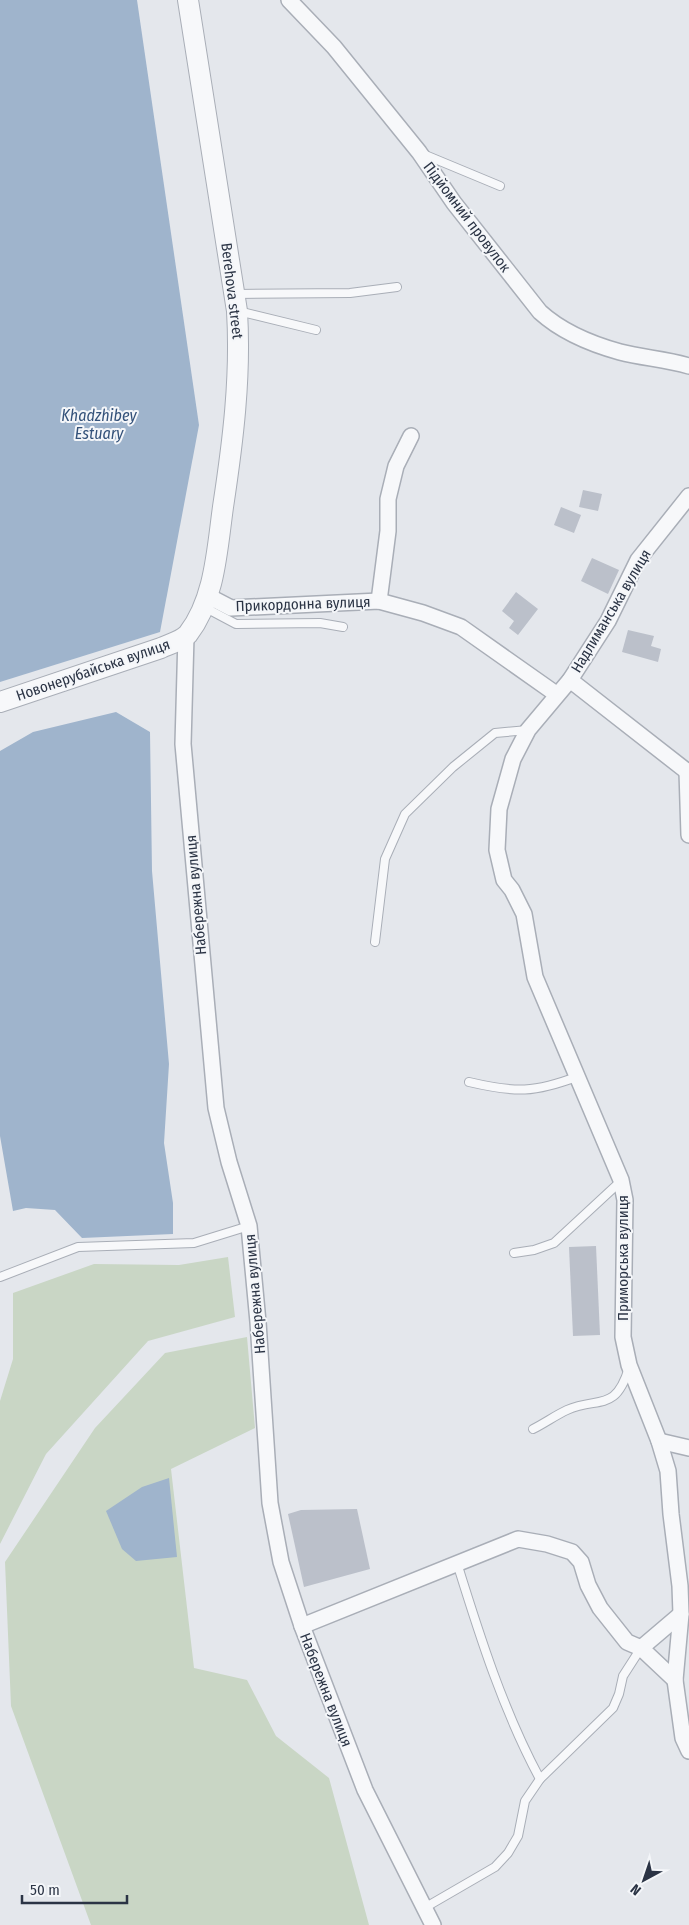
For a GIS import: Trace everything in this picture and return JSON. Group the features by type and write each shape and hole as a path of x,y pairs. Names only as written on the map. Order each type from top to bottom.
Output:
{"street":[{"name":"Berehova street","path":"186,636 206,602 217,552 236,413 239,368 236,302 188,0"},
{"name":"Підйомний провулок","path":"289,0 334,47 419,152 454,203 540,312 553,324 569,333 620,352 670,360 689,366"},
{"path":"379,601 388,531 388,499 396,466 411,436"},
{"name":"Надлиманська вулиця","path":"570,680 608,621 638,560 689,496"},
{"name":"Прикордонна вулиця","path":"206,602 231,608 379,601 423,613 461,627 556,694"},
{"name":"Новонерубайська вулиця","path":"0,702 144,654 186,636"},
{"name":"Набережна вулиця","path":"186,636 183,744 216,1108 229,1162 249,1226 259,1332 270,1503 281,1562 302,1626 365,1790 426,1907 433,1925"},
{"path":"570,680 688,772 689,835"},
{"name":"Приморська вулиця","path":"570,680 556,694 528,730 512,759 499,809 497,850 504,880 512,890 524,914 535,977 579,1076 621,1180 625,1200 623,1337 629,1365 659,1441 668,1471 680,1586 681,1614 675,1680 683,1738 689,1751"},
{"path":"659,1441 689,1448"},
{"path":"302,1626 518,1539 547,1544 572,1552 581,1562 588,1585 600,1608 627,1642 641,1648 675,1680"},
{"path":"641,1648 681,1614"}],"lane":[{"path":"419,152 500,186"},
{"path":"236,302 340,294 397,287"},
{"path":"236,302 316,330"},
{"path":"206,602 236,624 320,622 344,628"},
{"path":"375,942 385,859 405,814 453,767 495,733 528,730"},
{"path":"470,1082 505,1091 528,1091 548,1088 579,1076"},
{"path":"514,1253 554,1244 621,1180"},
{"path":"0,1277 78,1247 194,1242 249,1226"},
{"path":"534,1429 569,1409 608,1401 621,1387 629,1365"},
{"path":"457,1563 488,1664 527,1755 540,1779"},
{"path":"426,1907 494,1867 508,1853 518,1836 525,1801 540,1779 613,1708 623,1676 641,1648"}],"green space":[{"path":"228,1257 235,1317 148,1341 46,1454 0,1544 0,1401 13,1359 13,1293 94,1264 179,1265"},
{"path":"247,1337 255,1428 171,1469 194,1668 247,1680 276,1736 329,1778 369,1925 91,1925 11,1706 5,1562 95,1428 165,1353"}],"water":[{"name":"Khadzhibey Estuary","path":"0,0 137,0 199,425 160,632 0,682"},
{"path":"116,712 150,732 152,871 169,1064 164,1143 173,1203 173,1234 82,1238 55,1210 26,1208 13,1211 0,1136 0,751 33,732"},
{"path":"169,1478 177,1557 136,1561 122,1549 106,1511 142,1487"}],"building":[{"path":"583,490 602,494 598,511 579,507"},
{"path":"561,507 581,515 574,533 554,525"},
{"path":"592,558 619,570 608,594 581,581"},
{"path":"516,592 538,609 518,635 509,628 514,621 502,611"},
{"path":"628,630 654,636 651,646 661,649 658,662 622,652"},
{"path":"596,1246 600,1335 573,1336 569,1247"},
{"path":"357,1509 370,1569 304,1587 288,1514 301,1510"}]}
